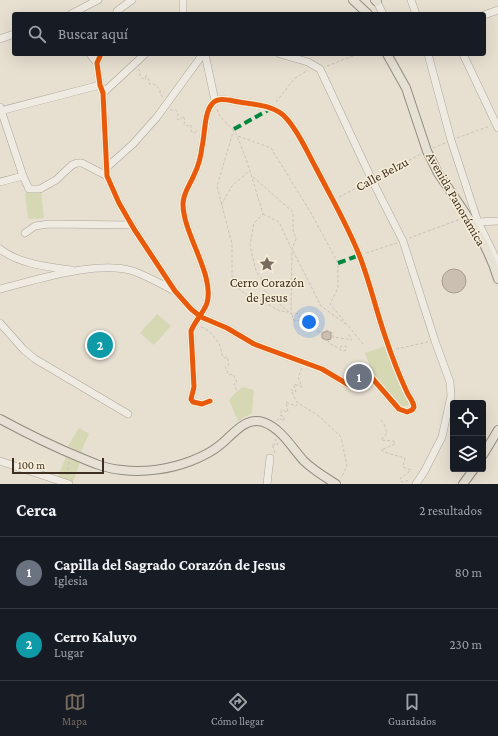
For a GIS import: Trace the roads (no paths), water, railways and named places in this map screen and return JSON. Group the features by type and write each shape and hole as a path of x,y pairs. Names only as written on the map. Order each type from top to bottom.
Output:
{"main road":[{"path":"353,0 366,12"},
{"name":"Avenida Panorámica","path":"388,56 406,88 427,151 438,173 497,267 498,279"},
{"path":"0,419 59,449 100,466 122,470 160,469 191,461 219,446 248,422 255,420 263,422 275,429 305,461 320,474 338,481"},
{"path":"486,450 498,430"},
{"path":"463,484 472,472"}],"street":[{"path":"75,12 98,0"},
{"path":"116,12 122,0"},
{"path":"116,12 132,0"},
{"path":"183,12 184,0"},
{"path":"411,0 415,12"},
{"path":"376,1 382,12"},
{"path":"486,14 498,10"},
{"path":"0,39 12,35"},
{"path":"92,56 97,63 102,89 107,176 119,203 132,225 176,291 191,309 199,316 227,328 254,344 322,369 354,388 364,388 372,378 399,409 407,412 412,410 414,407 414,403 406,391 385,336 360,255 333,200 300,139 286,118 272,108 223,99 215,101 208,111 203,142 195,174 186,190 183,202 183,214 202,264 208,287 207,302 199,316 194,324 191,331 194,387 191,399 193,402 202,404 210,401"},
{"path":"97,63 100,56"},
{"path":"107,176 82,163 77,163 72,165 56,180 40,189 29,189 23,176 0,109 102,89 143,56"},
{"path":"106,168 133,144 168,103 203,56"},
{"path":"204,56 215,101"},
{"path":"287,56 308,62 320,69 372,180 403,241 435,341 450,382 451,396 442,437 417,483"},
{"path":"429,56 450,140 478,222 497,267"},
{"path":"464,56 497,125"},
{"path":"0,182 23,176"},
{"path":"478,222 498,221"},
{"path":"25,233 35,226 49,224 132,225"},
{"path":"0,249 7,255 20,260 75,271"},
{"path":"0,289 75,271 106,268 133,271 176,291"},
{"path":"0,322 24,350 35,359 128,414"},
{"path":"267,484 273,455"},
{"path":"0,461 69,484"}],"place":[{"name":"Cerro Corazón de Jesus","path":"267,264"},
{"name":"Cerro Kaluyo","path":"100,345"},
{"name":"Capilla del Sagrado Corazón de Jesus","path":"359,377"}]}
